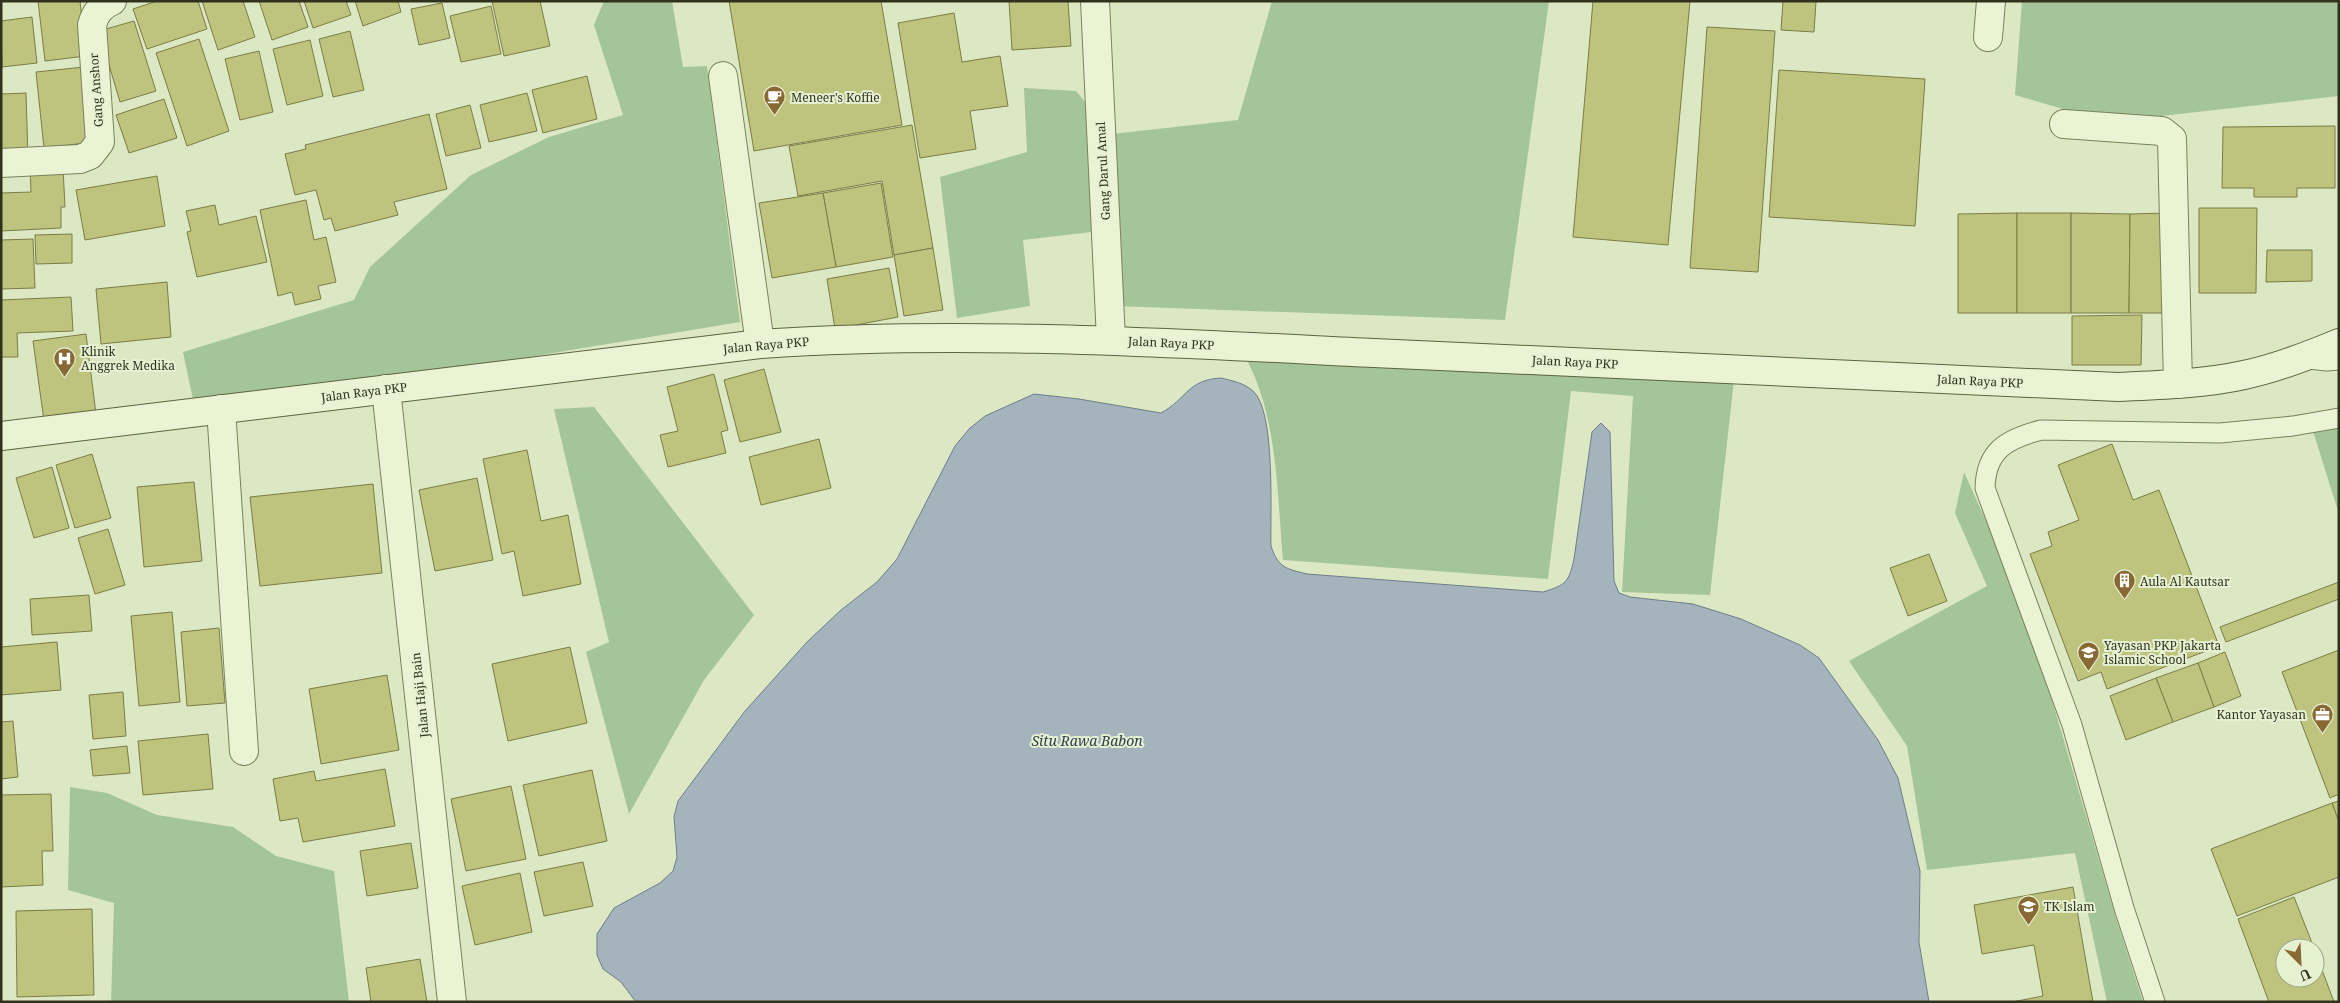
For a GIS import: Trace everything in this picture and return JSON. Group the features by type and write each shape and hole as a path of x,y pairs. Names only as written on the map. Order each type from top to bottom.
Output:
{"street":[{"name":"Gang Anshor","path":"1,163 80,159 96,150 100,142 92,25 94,16 100,8 112,1"},
{"name":"Gang Darul Amal","path":"1095,1 1111,340"},
{"path":"1988,37 1991,1"},
{"path":"723,76 760,344"},
{"path":"2064,124 2162,131 2172,138 2178,384"},
{"name":"Jalan Raya PKP","path":"1,436 760,344 906,338 1111,340 2118,387 2178,384 2244,375 2302,358 2339,344"},
{"name":"Jalan Haji Bain","path":"386,389 452,1002"},
{"path":"221,409 244,751"}],"lane":[{"path":"2302,358 2328,361 2339,360"},
{"path":"2155,1002 2124,908 2072,725 1984,488 1985,470 1993,454 2004,445 2020,436 2041,430 2220,433 2293,426 2339,418"}],"green space":[{"path":"604,1 672,1 683,67 707,66 740,322 456,369 195,409 183,352 354,300 370,267 471,175 549,137 623,115 594,25"},
{"path":"1272,1 1549,1 1505,320 1115,306 1100,231 1023,240 1030,306 957,318 940,177 1027,152 1024,88 1076,91 1112,134 1238,120"},
{"path":"2022,1 2339,1 2339,96 2108,122 2015,95"},
{"path":"1248,362 1521,366 1734,380 1710,595 1622,592 1633,396 1571,391 1548,579 1283,560 1271,434 1258,385"},
{"path":"594,407 754,615 704,680 629,814 586,652 609,642 554,409"},
{"path":"2339,421 2339,511 2338,511 2313,431"},
{"path":"1964,472 2025,608 2116,918 2143,1002 2107,1002 2075,853 1927,870 1907,746 1849,661 1987,586 1955,513"},
{"path":"70,787 107,793 157,815 233,827 276,856 334,871 349,1002 111,1002 114,903 68,890"}],"water":[{"name":"Situ Rawa Babon","path":"1221,378 1246,386 1253,391 1260,402 1269,441 1271,546 1280,563 1294,571 1307,574 1543,592 1562,585 1568,578 1574,559 1592,432 1601,423 1610,432 1614,581 1619,593 1630,597 1693,604 1741,619 1800,645 1819,658 1878,740 1898,778 1920,871 1919,942 1929,1002 636,1002 621,982 603,969 597,955 597,934 614,908 660,883 673,871 677,857 674,817 678,801 745,711 807,642 841,610 877,582 897,559 955,446 969,429 985,416 1034,394 1079,399 1161,413 1170,408 1194,386 1201,382"}],"building":[{"path":"38,1 80,1 86,56 45,61"},
{"path":"157,1 198,1 207,29 147,49 133,9"},
{"path":"202,1 243,1 255,37 218,50"},
{"path":"259,1 299,1 308,27 272,40"},
{"path":"304,1 346,1 351,15 313,28"},
{"path":"355,1 398,1 401,12 363,26"},
{"path":"492,1 540,1 550,46 504,56"},
{"path":"729,1 881,1 902,125 754,151"},
{"path":"1009,1 1068,1 1071,46 1012,50"},
{"path":"1593,1 1690,1 1668,245 1573,237"},
{"path":"1783,1 1816,1 1814,32 1781,30"},
{"path":"442,3 450,38 419,45 411,9"},
{"path":"491,6 501,54 461,62 450,16"},
{"path":"954,13 962,62 1000,56 1008,106 970,111 976,149 920,158 898,23"},
{"path":"32,17 37,63 2,67 1,21"},
{"path":"134,21 156,91 120,102 99,31"},
{"path":"1707,27 1775,31 1758,272 1690,268"},
{"path":"350,31 364,90 333,97 319,39"},
{"path":"199,39 229,131 187,146 156,53"},
{"path":"310,40 323,96 287,105 273,49"},
{"path":"259,51 273,112 240,120 225,59"},
{"path":"84,67 93,142 44,148 36,72"},
{"path":"1779,70 1925,79 1915,226 1769,217"},
{"path":"587,76 597,119 543,133 532,90"},
{"path":"26,93 28,157 1,158 1,94"},
{"path":"527,93 537,131 489,142 480,105"},
{"path":"164,99 177,138 129,153 116,115"},
{"path":"470,105 481,148 446,156 436,114"},
{"path":"429,114 447,189 394,202 398,215 335,231 331,218 324,220 316,190 295,195 285,154 306,149 305,145"},
{"path":"912,125 933,248 894,255 882,181 798,196 789,146"},
{"path":"2335,126 2335,188 2297,188 2297,197 2254,197 2254,188 2222,188 2223,127"},
{"path":"63,168 65,207 61,207 61,228 1,231 1,193 31,192 30,170"},
{"path":"157,176 165,226 85,240 76,190"},
{"path":"881,183 893,257 836,267 823,193"},
{"path":"823,193 836,267 772,278 759,203"},
{"path":"306,200 314,240 326,237 336,282 318,286 321,299 295,305 292,292 278,296 260,210"},
{"path":"215,205 219,225 256,216 267,262 197,277 187,232 191,231 186,211"},
{"path":"2199,208 2257,208 2256,293 2199,293"},
{"path":"2017,213 2017,313 1958,313 1958,214"},
{"path":"2017,213 2071,213 2071,313 2017,313"},
{"path":"2071,213 2130,214 2129,313 2071,313"},
{"path":"2167,213 2166,313 2129,313 2130,214"},
{"path":"72,234 72,263 36,264 35,235"},
{"path":"33,239 35,288 1,289 1,240"},
{"path":"933,248 943,310 904,316 894,255"},
{"path":"2267,250 2312,250 2312,281 2266,282"},
{"path":"889,268 898,317 835,329 827,279"},
{"path":"167,282 171,337 101,344 96,289"},
{"path":"71,297 73,331 17,333 18,357 1,357 1,300"},
{"path":"2142,315 2141,365 2072,365 2072,316"},
{"name":"Klinik Anggrek Medika","path":"86,334 96,414 44,421 33,341"},
{"path":"764,369 781,432 740,442 724,380"},
{"path":"714,374 728,430 721,432 726,453 668,467 660,435 678,431 667,387"},
{"path":"819,439 831,488 761,505 749,457"},
{"name":"Aula Al Kautsar","path":"2112,444 2133,500 2159,490 2219,646 2107,689 2101,672 2078,681 2030,554 2052,546 2048,532 2079,520 2058,465"},
{"path":"527,450 541,521 568,515 581,584 523,596 514,551 502,554 483,459"},
{"path":"92,454 111,518 75,528 56,465"},
{"path":"52,467 69,528 34,538 16,478"},
{"path":"477,478 493,560 435,571 419,490"},
{"path":"194,482 202,561 144,567 137,487"},
{"path":"373,484 382,573 260,586 250,497"},
{"path":"108,529 125,585 95,594 78,538"},
{"path":"1929,554 1947,601 1908,616 1890,568"},
{"path":"2339,582 2339,599 2226,642 2220,627"},
{"path":"89,595 92,631 32,635 30,599"},
{"path":"172,612 180,702 139,706 131,616"},
{"path":"219,628 225,703 187,706 181,632"},
{"path":"57,642 61,690 1,695 1,647"},
{"path":"570,647 587,723 508,741 492,664"},
{"name":"Kantor Yayasan","path":"2339,650 2339,794 2330,798 2282,672"},
{"path":"2225,652 2241,696 2214,707 2198,663"},
{"path":"2198,663 2214,707 2173,722 2156,678"},
{"path":"387,675 399,750 321,764 309,689"},
{"path":"2156,678 2173,722 2126,740 2110,696"},
{"path":"123,692 126,736 93,739 89,695"},
{"path":"13,721 18,777 1,779 1,722"},
{"path":"208,734 213,789 143,795 138,741"},
{"path":"127,746 130,773 93,776 90,750"},
{"path":"385,769 395,826 303,842 298,818 280,821 273,779 314,771 316,781"},
{"path":"592,770 607,841 539,856 523,785"},
{"path":"511,786 526,859 466,871 451,799"},
{"path":"51,794 53,851 42,851 43,885 1,887 1,795"},
{"path":"2339,801 2339,822 2332,803"},
{"path":"2332,803 2339,822 2339,877 2237,916 2211,849"},
{"path":"411,843 418,888 367,896 360,851"},
{"path":"583,862 593,906 544,916 534,872"},
{"path":"520,873 532,932 475,945 462,886"},
{"name":"TK Islam","path":"2073,887 2093,1002 2012,1002 2043,996 2034,945 1982,954 1974,905"},
{"path":"2294,897 2310,938 2275,938 2275,988 2325,988 2325,978 2334,1002 2269,1002 2238,919"},
{"path":"92,909 94,995 17,997 16,911"},
{"path":"420,959 427,1002 371,1002 366,968"}],"place":[{"name":"Meneer's Koffie","path":"775,116"},
{"name":"Klinik Anggrek Medika","path":"65,377"},
{"name":"Aula Al Kautsar","path":"2124,600"},
{"name":"Yayasan PKP Jakarta Islamic School","path":"2088,671"},
{"name":"Kantor Yayasan","path":"2322,733"},
{"name":"TK Islam","path":"2028,925"}]}
